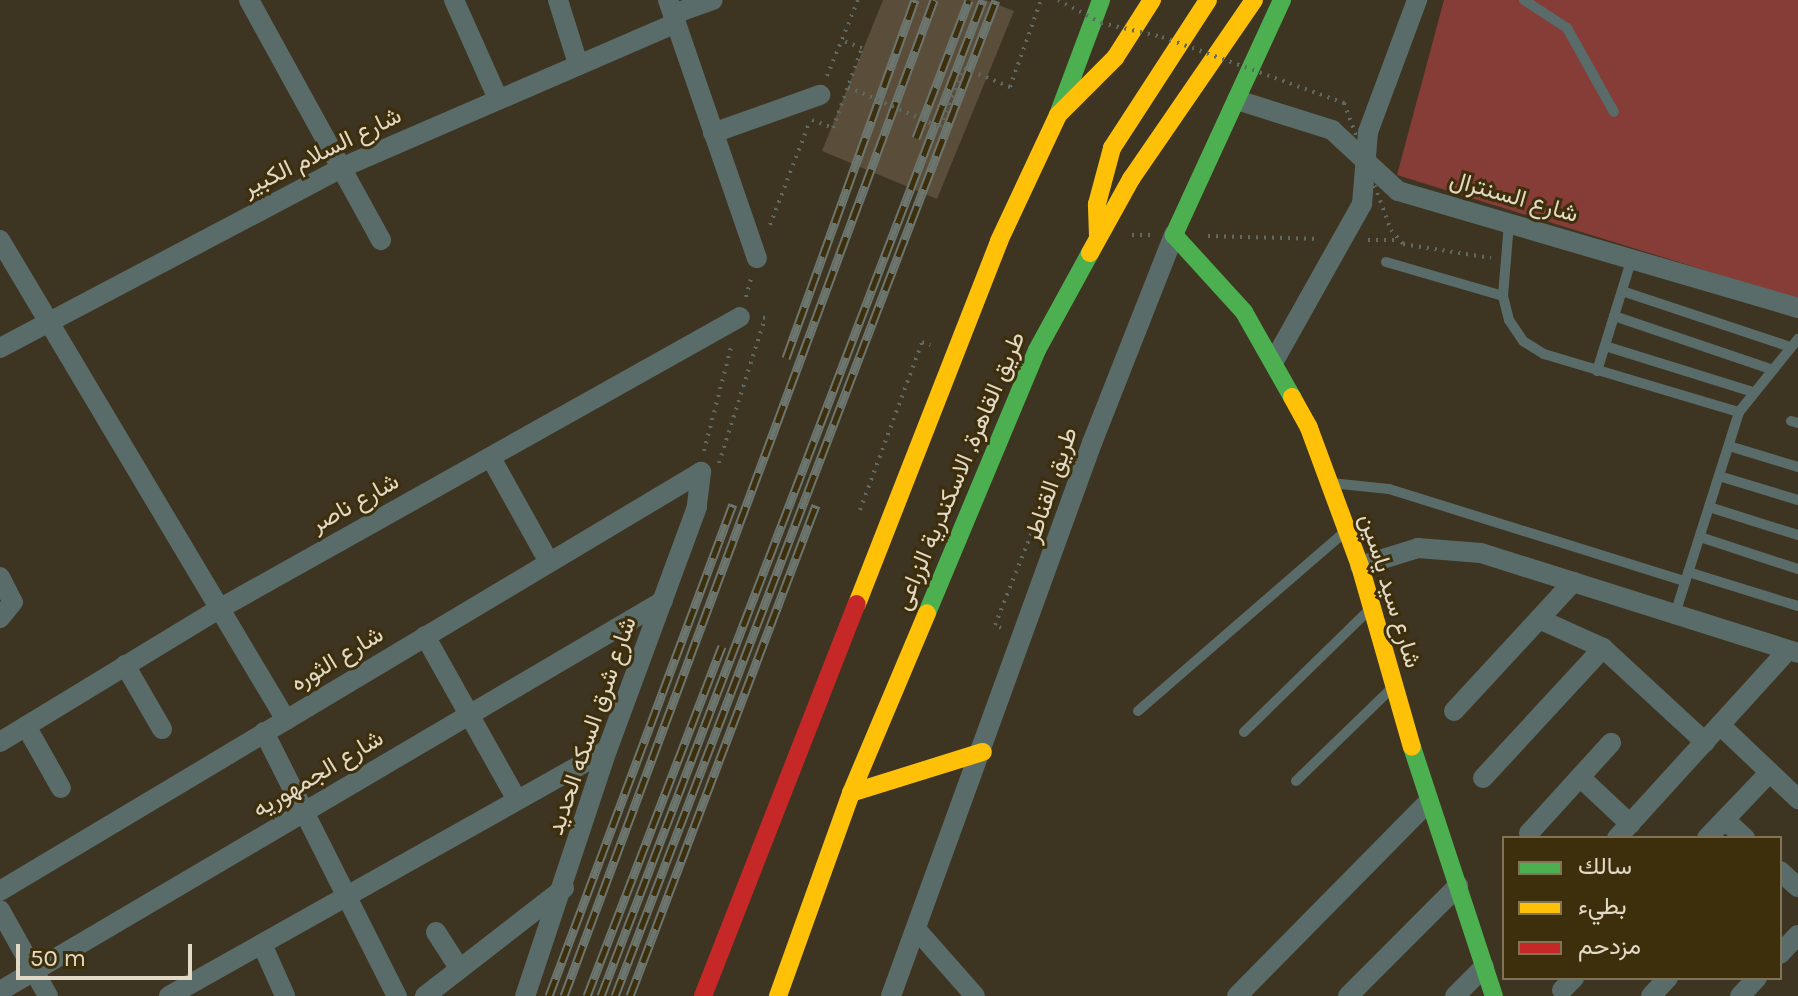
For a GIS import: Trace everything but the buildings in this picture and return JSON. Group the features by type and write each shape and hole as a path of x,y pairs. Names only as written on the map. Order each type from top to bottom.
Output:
{"main road":[{"path":"1058,115 1101,0"},
{"name":"طريق القاهرة, الاسكندرية الزراعى","path":"703,996 994,256 1058,115 1115,58 1152,0"},
{"path":"1098,236 1097,204 1112,148 1208,0"},
{"name":"طريق القاهرة, الاسكندرية الزراعى","path":"778,996 851,793 983,468 1098,236 1167,123 1254,0"},
{"name":"طريق القناطر","path":"1174,235 1282,0"},
{"name":"شارع سيد ياسين","path":"1174,235 1220,281 1275,359 1329,483 1360,566 1428,802 1494,996"},
{"path":"851,793 983,752"}],"street":[{"path":"249,0 381,240"},
{"path":"454,0 498,99"},
{"path":"558,0 578,64"},
{"name":"شارع السلام الكبير","path":"0,348 341,168 578,64 672,12 713,0"},
{"path":"1275,359 1362,204 1365,155 1376,107 1417,0"},
{"path":"672,12 757,258"},
{"path":"713,133 820,95"},
{"name":"شارع السنترال","path":"1237,100 1332,130 1365,155 1398,191 1798,308"},
{"name":"طريق القناطر","path":"891,996 983,752 1092,443 1174,235"},
{"path":"0,240 286,720"},
{"name":"شارع ناصر","path":"0,742 219,609 740,317"},
{"path":"491,458 549,562"},
{"name":"شارع الثوره","path":"0,891 549,562 708,475"},
{"name":"شارع شرق السكه الحديد","path":"525,996 565,887 607,750 708,475"},
{"path":"1360,566 1418,548 1449,548 1573,582 1793,652 1720,725 1623,831 1580,777"},
{"path":"0,618 13,602 1,579"},
{"path":"1454,711 1573,582"},
{"name":"شارع الجمهوريه","path":"0,991 663,601"},
{"path":"1539,619 1603,648 1705,742"},
{"path":"425,636 517,800"},
{"path":"1483,778 1603,648"},
{"path":"125,665 162,729"},
{"path":"1720,725 1798,799"},
{"path":"26,726 61,788"},
{"path":"264,732 397,996"},
{"path":"1529,833 1611,743"},
{"path":"175,994 607,750"},
{"path":"1709,836 1770,772"},
{"path":"1237,996 1428,802"},
{"path":"1725,820 1743,836"},
{"path":"1782,873 1798,887"},
{"path":"1348,996 1458,886"},
{"path":"425,996 565,887"},
{"path":"0,910 48,996"},
{"path":"916,929 975,996"},
{"path":"436,932 459,968"},
{"path":"262,944 285,996"},
{"path":"1455,996 1484,967"},
{"path":"1651,996 1666,980"},
{"path":"1740,996 1755,980"}],"lane":[{"path":"1524,0 1567,28 1614,112"},
{"path":"1509,223 1503,296 1509,320 1523,341 1544,354 1739,412"},
{"path":"1597,371 1632,258"},
{"path":"1386,262 1503,296"},
{"path":"1622,291 1794,343 1739,412 1675,614"},
{"path":"1614,316 1771,369"},
{"path":"1605,346 1753,392"},
{"path":"1729,446 1798,467"},
{"path":"1719,476 1798,500"},
{"path":"1329,483 1389,489 1798,606"},
{"path":"1709,507 1798,535"},
{"path":"1138,711 1347,530"},
{"path":"1700,537 1798,569"},
{"path":"1244,732 1372,607"},
{"path":"1296,781 1395,685"}],"path":[{"path":"848,87 940,127 964,68 1010,87 1041,0"},
{"path":"1058,0 1101,23 1162,37 1344,103 1400,242"},
{"path":"811,119 833,128 862,48 841,40"},
{"path":"1098,236 1343,239 1400,242 1473,255"},
{"path":"708,475 765,318"},
{"path":"856,521 922,342"},
{"path":"995,625 1069,433"}],"shaded area":[{"path":"1444,0 1798,0 1798,299 1397,175"}],"railway":[{"path":"786,358 915,0"},
{"path":"564,996 934,0"},
{"path":"916,138 969,0"},
{"path":"601,996 983,0"},
{"path":"615,996 996,0"},
{"path":"549,996 733,504"},
{"path":"630,996 816,505"},
{"path":"587,996 722,646"}],"traffic: fast":[{"path":"1058,115 1101,0"},
{"path":"1282,0 1174,235 1244,312 1292,397"},
{"path":"927,613 1037,350 1090,253"},
{"path":"1412,747 1494,996"}],"traffic: slow":[{"path":"857,604 999,241 1058,115 1115,58 1152,0"},
{"path":"1098,236 1097,204 1112,148 1208,0"},
{"path":"1090,253 1131,179 1254,0"},
{"path":"1292,397 1309,428 1360,566 1412,747"},
{"path":"778,996 851,793 927,613"},
{"path":"851,793 983,752"}],"traffic: jam":[{"path":"703,996 857,604"}]}
